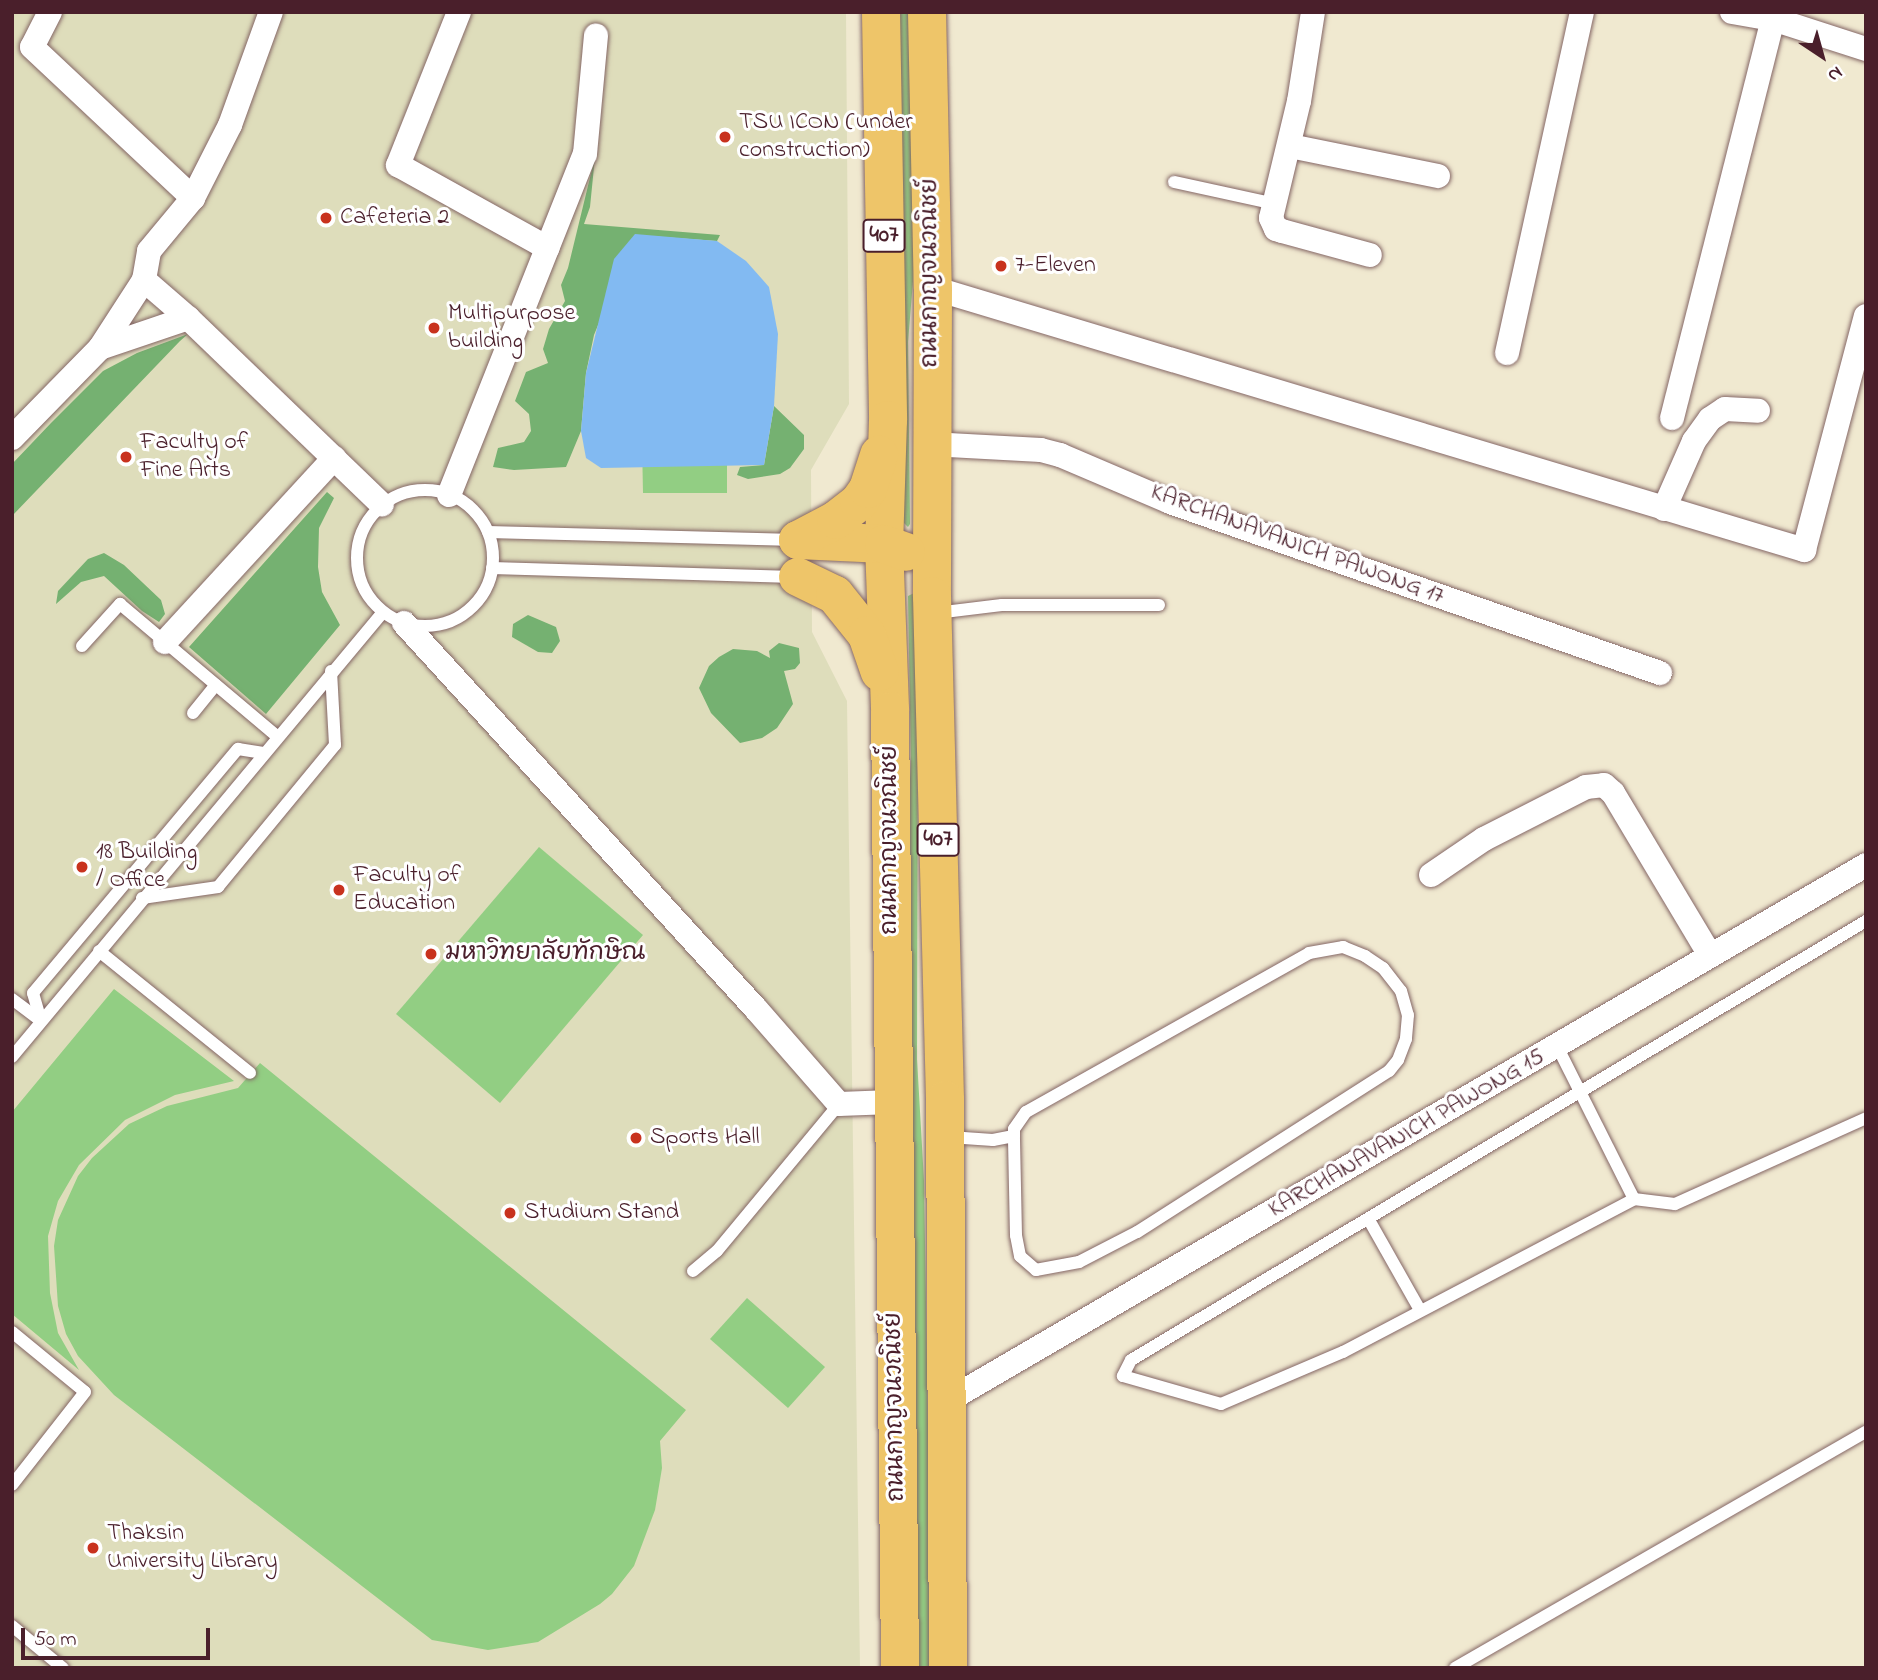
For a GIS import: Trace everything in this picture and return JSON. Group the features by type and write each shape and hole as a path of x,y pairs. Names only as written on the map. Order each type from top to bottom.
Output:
{"main road":[{"name":"ถนนกาญจนวณิชย์","path":"881,12 888,420 894,560 890,711 892,1102 900,1668"},
{"name":"ถนนกาญจนวณิชย์","path":"927,12 933,288 930,444 932,605 946,1136 948,1668"},
{"path":"798,558 868,489 888,420"},
{"path":"894,560 925,543 933,518"},
{"path":"798,558 894,560 925,574 932,605"},
{"path":"798,558 835,595 867,635 877,657 890,711"}],"street":[{"path":"50,12 32,47 193,198"},
{"path":"12,438 100,348 144,280 149,251 193,198 230,125 271,12"},
{"path":"459,12 398,165 548,248"},
{"path":"1313,12 1290,146 1271,218 1276,229 1370,255"},
{"path":"1507,353 1583,12"},
{"path":"1732,12 1774,16 1866,49"},
{"path":"1672,418 1774,16"},
{"path":"449,495 585,154 596,36"},
{"path":"1290,146 1438,176"},
{"path":"144,280 188,318 382,505"},
{"path":"933,288 1804,550 1866,316"},
{"path":"100,348 188,318"},
{"path":"1664,509 1694,441 1710,419 1725,409 1758,411"},
{"name":"KARCHANAVANICH PAWONG 17","path":"930,444 1041,450 1060,455 1170,502 1660,673"},
{"path":"165,642 334,458"},
{"path":"393,618 756,1009 839,1104 892,1102"},
{"path":"1431,875 1484,839 1586,787 1604,785 1614,793 1710,956"},
{"name":"KARCHANAVANICH PAWONG 15","path":"947,1401 1866,865"}],"lane":[{"path":"1174,183 1275,204"},
{"path":"416,491 449,495 466,503 488,533 492,568 485,591 471,609 450,622 427,626 393,618 369,597 360,579 357,559 364,530 382,505 400,495 416,491"},
{"path":"488,533 798,558"},
{"path":"492,568 798,558"},
{"path":"82,646 120,604 277,736"},
{"path":"932,605 1159,605"},
{"path":"12,1057 331,671 393,618"},
{"path":"142,898 218,887 335,745 331,671"},
{"path":"193,713 216,685"},
{"path":"41,1021 33,993 238,749 262,754"},
{"path":"1866,921 1581,1094 1131,1360 1122,1376 1221,1404 1342,1352 1634,1199 1675,1204 1866,1118"},
{"path":"1343,947 1365,956 1383,968 1401,991 1408,1015 1406,1039 1398,1060 1389,1071 1137,1232 1079,1262 1035,1270 1020,1256 1016,1235 1014,1136 1014,1129 1026,1112 1310,953 1343,947"},
{"path":"99,951 250,1073"},
{"path":"12,999 41,1021"},
{"path":"1557,1046 1634,1199"},
{"path":"693,1271 717,1251 839,1104"},
{"path":"946,1136 993,1140 1014,1136"},
{"path":"1369,1220 1420,1310"},
{"path":"12,1332 85,1392 12,1485"},
{"path":"1455,1668 1866,1433"},
{"path":"12,1626 63,1668"}],"shaded area":[{"name":"มหาวิทยาลัยทักษิณ","path":"12,12 846,12 849,404 811,470 812,632 847,701 860,1668 12,1668"}],"green space":[{"path":"897,12 913,12 915,257 908,342 908,527 903,522"},
{"path":"595,157 590,207 584,224 720,235 717,241 635,235 594,335 586,373 581,431 566,467 514,470 493,467 498,448 524,442 531,431 529,414 515,401 526,372 548,363 543,349 549,329 565,301 561,285 568,268"},
{"path":"188,334 12,516 12,464 51,423 103,371 137,353"},
{"path":"774,406 804,435 804,449 790,468 780,474 748,479 737,475 740,467 764,465"},
{"path":"727,439 727,493 643,493 642,443"},
{"path":"327,492 334,498 319,528 318,567 322,592 340,625 266,714 189,647"},
{"path":"104,553 124,565 161,600 165,614 159,622 142,611 104,576 81,582 56,604 58,591 88,559"},
{"path":"914,593 918,696 917,1059 924,1181 932,1668 919,1668 914,1485 906,836 911,764 908,596"},
{"path":"528,615 556,627 560,641 552,653 538,652 512,637 513,624"},
{"path":"779,643 799,648 800,663 795,669 784,671 793,704 777,728 762,738 740,743 711,713 699,688 709,666 733,649 757,651 770,658 769,651"},
{"path":"539,847 643,935 500,1103 396,1014"},
{"path":"114,989 234,1081 175,1095 125,1120 79,1165 58,1201 48,1236 50,1293 58,1333 79,1370 12,1314 12,1112"},
{"path":"260,1063 686,1410 660,1441 662,1468 655,1510 634,1566 612,1594 600,1604 538,1642 488,1650 432,1640 114,1395 78,1356 66,1334 58,1306 54,1246 58,1220 78,1176 92,1158 129,1124 167,1106 238,1088"},
{"path":"747,1298 825,1367 788,1408 710,1339"}],"water":[{"path":"635,234 717,241 746,261 769,287 778,334 774,406 764,465 601,468 586,458 581,431 586,373 614,259"}],"place":[{"name":"TSU ICON (under construction)","path":"725,137"},
{"name":"Cafeteria 2","path":"326,218"},
{"name":"7-Eleven","path":"1001,266"},
{"name":"Multipurpose building","path":"434,328"},
{"name":"Faculty of Fine Arts","path":"126,457"},
{"name":"18 Building / Office","path":"82,867"},
{"name":"Faculty of Education","path":"339,890"},
{"name":"มหาวิทยาลัยทักษิณ","path":"431,954"},
{"name":"Sports Hall","path":"636,1138"},
{"name":"Studium Stand","path":"510,1213"},
{"name":"Thaksin University Library","path":"93,1548"}]}
